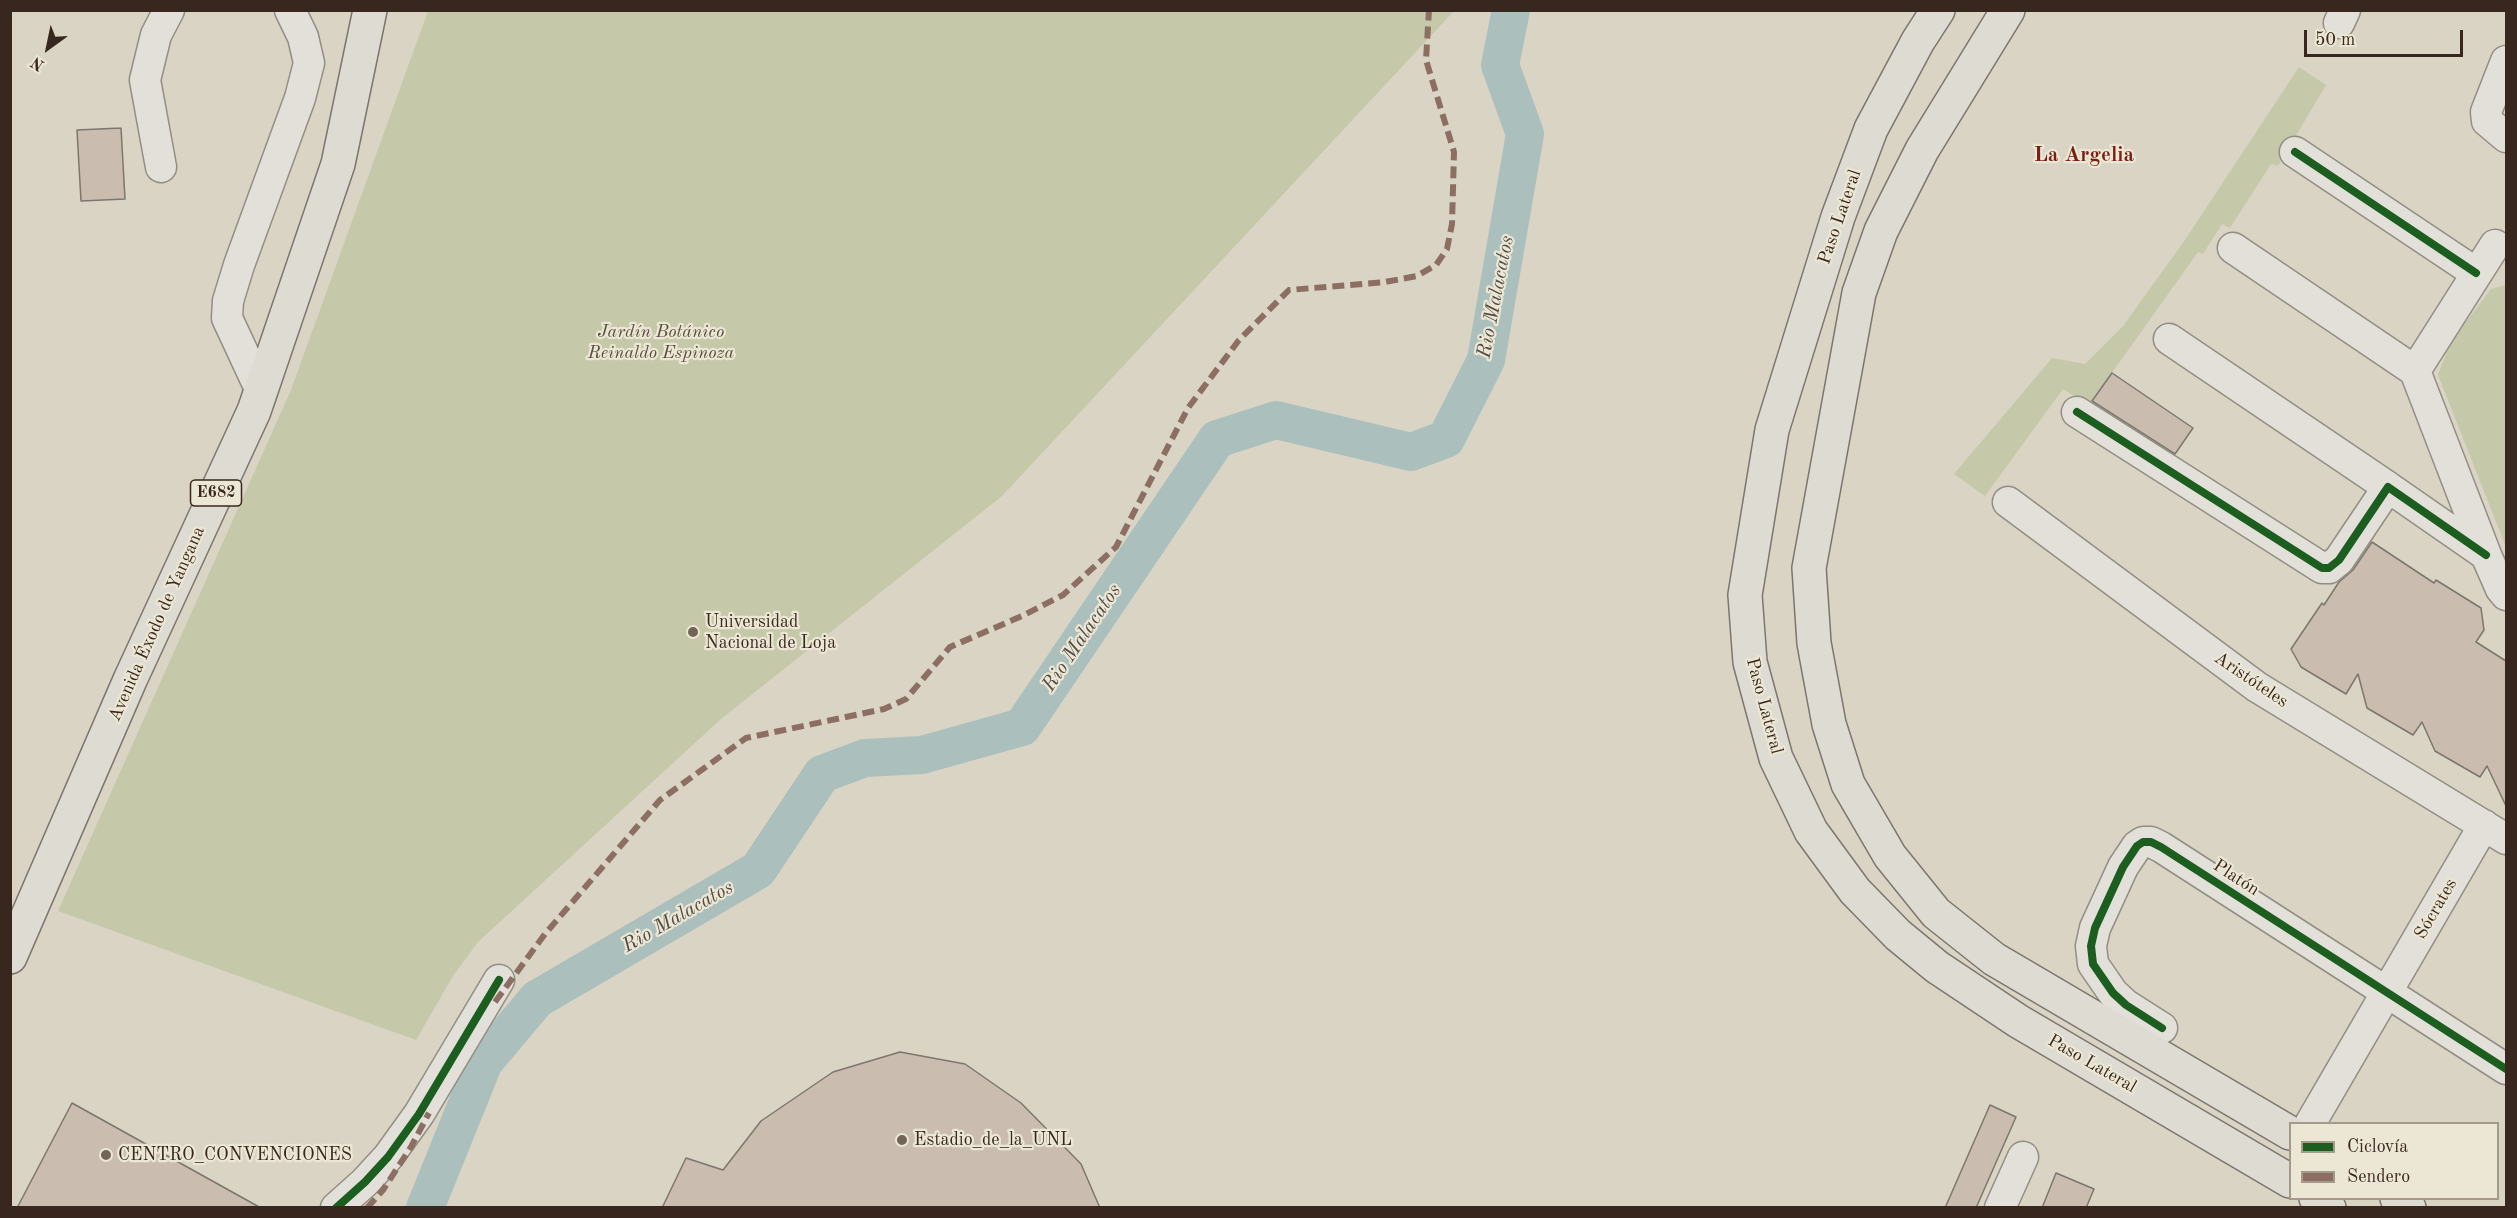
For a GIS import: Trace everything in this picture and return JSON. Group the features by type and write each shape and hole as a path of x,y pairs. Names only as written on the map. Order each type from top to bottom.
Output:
{"main road":[{"name":"Avenida Éxodo de Yangana","path":"10,957 126,691 254,411 338,164 370,10"},
{"name":"Paso Lateral","path":"1938,10 1871,129 1838,217 1772,430 1745,595 1750,662 1776,758 1811,831 1856,891 1913,948 1936,967 2018,1022 2289,1181"},
{"path":"2008,10 1922,150 1881,231 1859,293 1809,568 1814,643 1829,724 1848,784 1890,856 1936,913 1994,959 2289,1132"}],"street":[{"path":"161,167 145,80 156,35 169,10"},
{"path":"261,391 227,318 228,301 300,98 309,63 303,37 290,10"},
{"path":"2500,133 2487,121 2486,112 2506,61"},
{"path":"2295,152 2476,273"},
{"path":"2415,371 2494,245"},
{"path":"2233,248 2415,371 2486,555 2501,590 2506,595"},
{"path":"2169,339 2486,555"},
{"path":"2077,412 2322,568 2334,565 2388,487"},
{"name":"Aristóteles","path":"2008,502 2257,687 2495,832"},
{"name":"Sócrates","path":"2311,1122 2387,993 2495,832"},
{"name":"Platón","path":"2162,1028 2126,1005 2113,993 2093,964 2091,946 2096,928 2123,867 2137,846 2144,842 2151,842 2161,847 2506,1069"},
{"path":"336,1208 388,1157 419,1114 499,980"},
{"path":"2000,1208 2023,1157"}],"green space":[{"name":"Jardín Botánico Reinaldo Espinoza","path":"428,11 1454,11 1002,496 721,719 478,942 453,976 416,1040 58,911 291,390"},
{"path":"2299,67 2326,85 2278,166 2271,164 2230,228 2222,224 2203,254 2198,252 2089,405 2063,389 1985,496 1954,474 2052,358 2085,364 2123,326 2185,240"},
{"path":"2506,285 2506,547 2438,375 2450,343 2491,289"}],"building":[{"path":"121,128 125,199 81,201 77,130"},
{"path":"2112,373 2193,428 2175,454 2092,401"},
{"path":"2372,542 2434,583 2436,580 2481,608 2484,630 2476,642 2506,661 2506,806 2487,766 2480,777 2435,751 2422,722 2413,735 2367,708 2358,674 2346,694 2301,667 2291,649 2322,603 2324,605 2339,582 2353,570"},
{"name":"Estadio_de_la_UNL","path":"900,1052 965,1064 1021,1103 1081,1164 1100,1208 662,1208 686,1158 723,1170 761,1121 833,1072"},
{"name":"CENTRO_CONVENCIONES","path":"72,1103 261,1208 17,1208"},
{"path":"1990,1105 2016,1117 1976,1208 1945,1208"},
{"path":"2056,1173 2094,1189 2086,1208 2042,1208"}],"waterway":[{"name":"Rio Malacatos","path":"425,1208 484,1062 537,999 758,870 822,774 865,758 922,755 1022,727 1217,439 1276,420 1411,452 1446,439 1486,360 1525,134 1500,65 1511,10"}],"marked path":[{"path":"495,1002 545,934 660,800 746,738 884,709 906,699 950,647 1022,616 1063,595 1116,547 1188,408 1239,340 1289,290 1385,282 1417,276 1436,265 1447,249 1452,224 1454,152 1426,60 1429,10"},
{"path":"367,1208 383,1190 411,1147 429,1113"}],"cycle path":[{"path":"2295,152 2476,273"},
{"path":"2077,412 2322,568 2329,568 2339,560 2388,487 2486,555"},
{"path":"2162,1028 2126,1005 2113,993 2093,964 2091,946 2095,928 2123,867 2137,846 2143,842 2151,842 2161,847 2506,1069"},
{"path":"336,1208 388,1157 419,1114 499,980"}],"place":[{"name":"Universidad Nacional de Loja","path":"693,632"},
{"name":"Estadio_de_la_UNL","path":"902,1140"},
{"name":"CENTRO_CONVENCIONES","path":"106,1155"}],"district":[{"name":"La Argelia","path":"2084,155"}]}
